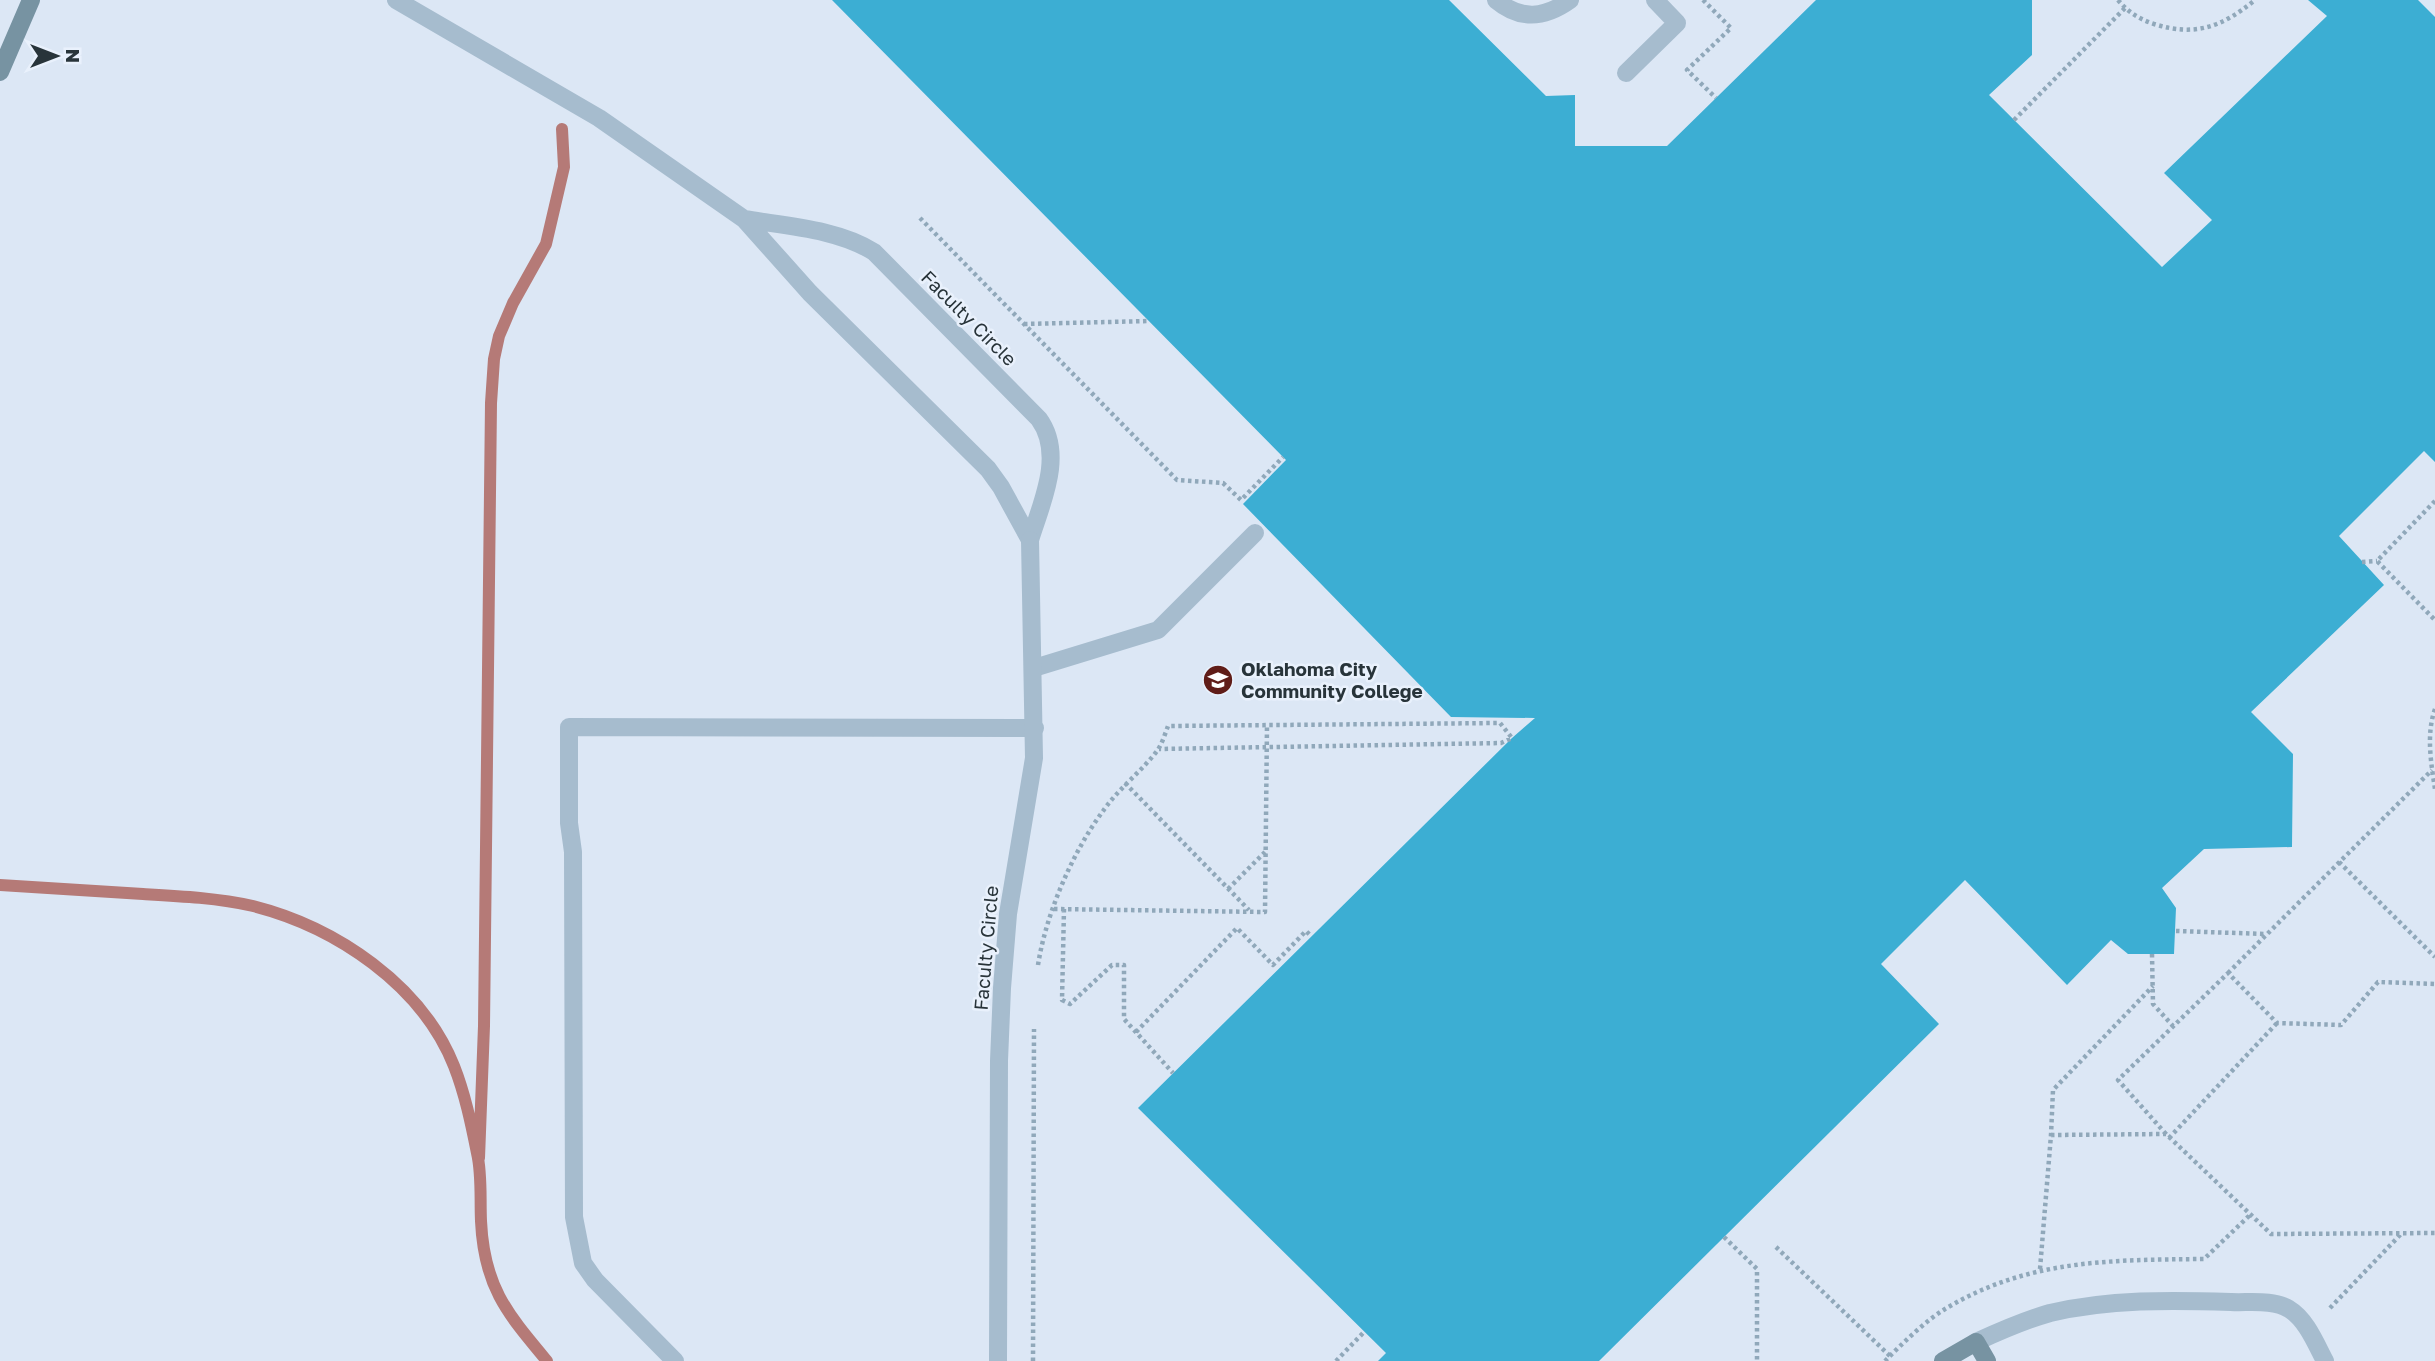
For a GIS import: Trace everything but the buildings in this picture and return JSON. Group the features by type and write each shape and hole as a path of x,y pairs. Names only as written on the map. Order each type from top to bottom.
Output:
{"street":[{"path":"0,72 31,0"},
{"name":"Faculty Circle","path":"396,0 599,118 744,219 810,293 988,469 1001,486 1030,541"},
{"path":"1496,0 1519,13 1536,15 1554,11 1570,0"},
{"path":"1626,73 1677,23 1655,0"},
{"name":"Faculty Circle","path":"744,219 825,234 863,245 874,252 1039,419 1046,429 1050,443 1049,478 1030,541 1034,758 1008,915 1002,988 999,1060 998,1361"},
{"path":"1034,668 1158,630 1255,533"},
{"path":"675,1361 595,1280 583,1263 574,1217 573,852 569,823 569,727 1035,728"},
{"path":"1943,1361 1976,1342 2050,1313 2100,1305 2177,1301 2272,1304 2289,1309 2302,1322 2325,1361"},
{"path":"1976,1342 1987,1361"}],"path":[{"path":"1703,0 1731,28 1687,70 1716,98"},
{"path":"2118,0 2142,20 2196,31 2222,23 2255,0"},
{"path":"2014,120 2125,8"},
{"path":"920,218 1177,480 1223,482 1241,500 1283,457"},
{"path":"1023,324 1149,321"},
{"path":"2362,562 2377,561 2435,501"},
{"path":"2377,561 2435,620"},
{"path":"2435,709 2430,743 2435,789"},
{"path":"1037,969 1042,939 1070,866 1101,813 1125,783 1159,749 1167,726 1500,723 1512,738 1501,743 1159,749"},
{"path":"1054,909 1265,912 1267,725"},
{"path":"2432,770 2118,1080 2168,1136 2271,1234 2435,1233"},
{"path":"1125,783 1250,912"},
{"path":"1228,889 1266,851"},
{"path":"2339,862 2435,957"},
{"path":"1064,909 1062,1000 1070,1004 1112,965 1124,965 1124,1019 1173,1073"},
{"path":"1136,1032 1237,928 1273,965 1306,931 1311,936"},
{"path":"2176,931 2267,934"},
{"path":"2152,954 2153,1004 2173,1026"},
{"path":"2228,973 2277,1023 2341,1025 2378,982 2435,984"},
{"path":"2040,1269 2053,1090 2153,986"},
{"path":"1033,1361 1034,1022"},
{"path":"2051,1135 2168,1136 2277,1023"},
{"path":"2329,1309 2402,1233"},
{"path":"1724,1237 1757,1269 1757,1361"},
{"path":"1776,1247 1890,1356"},
{"path":"1336,1361 1364,1332"}],"waterway":[{"path":"479,1158 484,1026 491,403 494,359 499,336 513,303 546,244 564,167 562,129"},
{"path":"0,885 184,897 253,906 315,928 345,944 398,985 421,1010 440,1037 454,1066 479,1161 481,1221 487,1264 509,1313 547,1361"}],"place":[{"name":"Oklahoma City Community College","path":"1218,680"}]}
